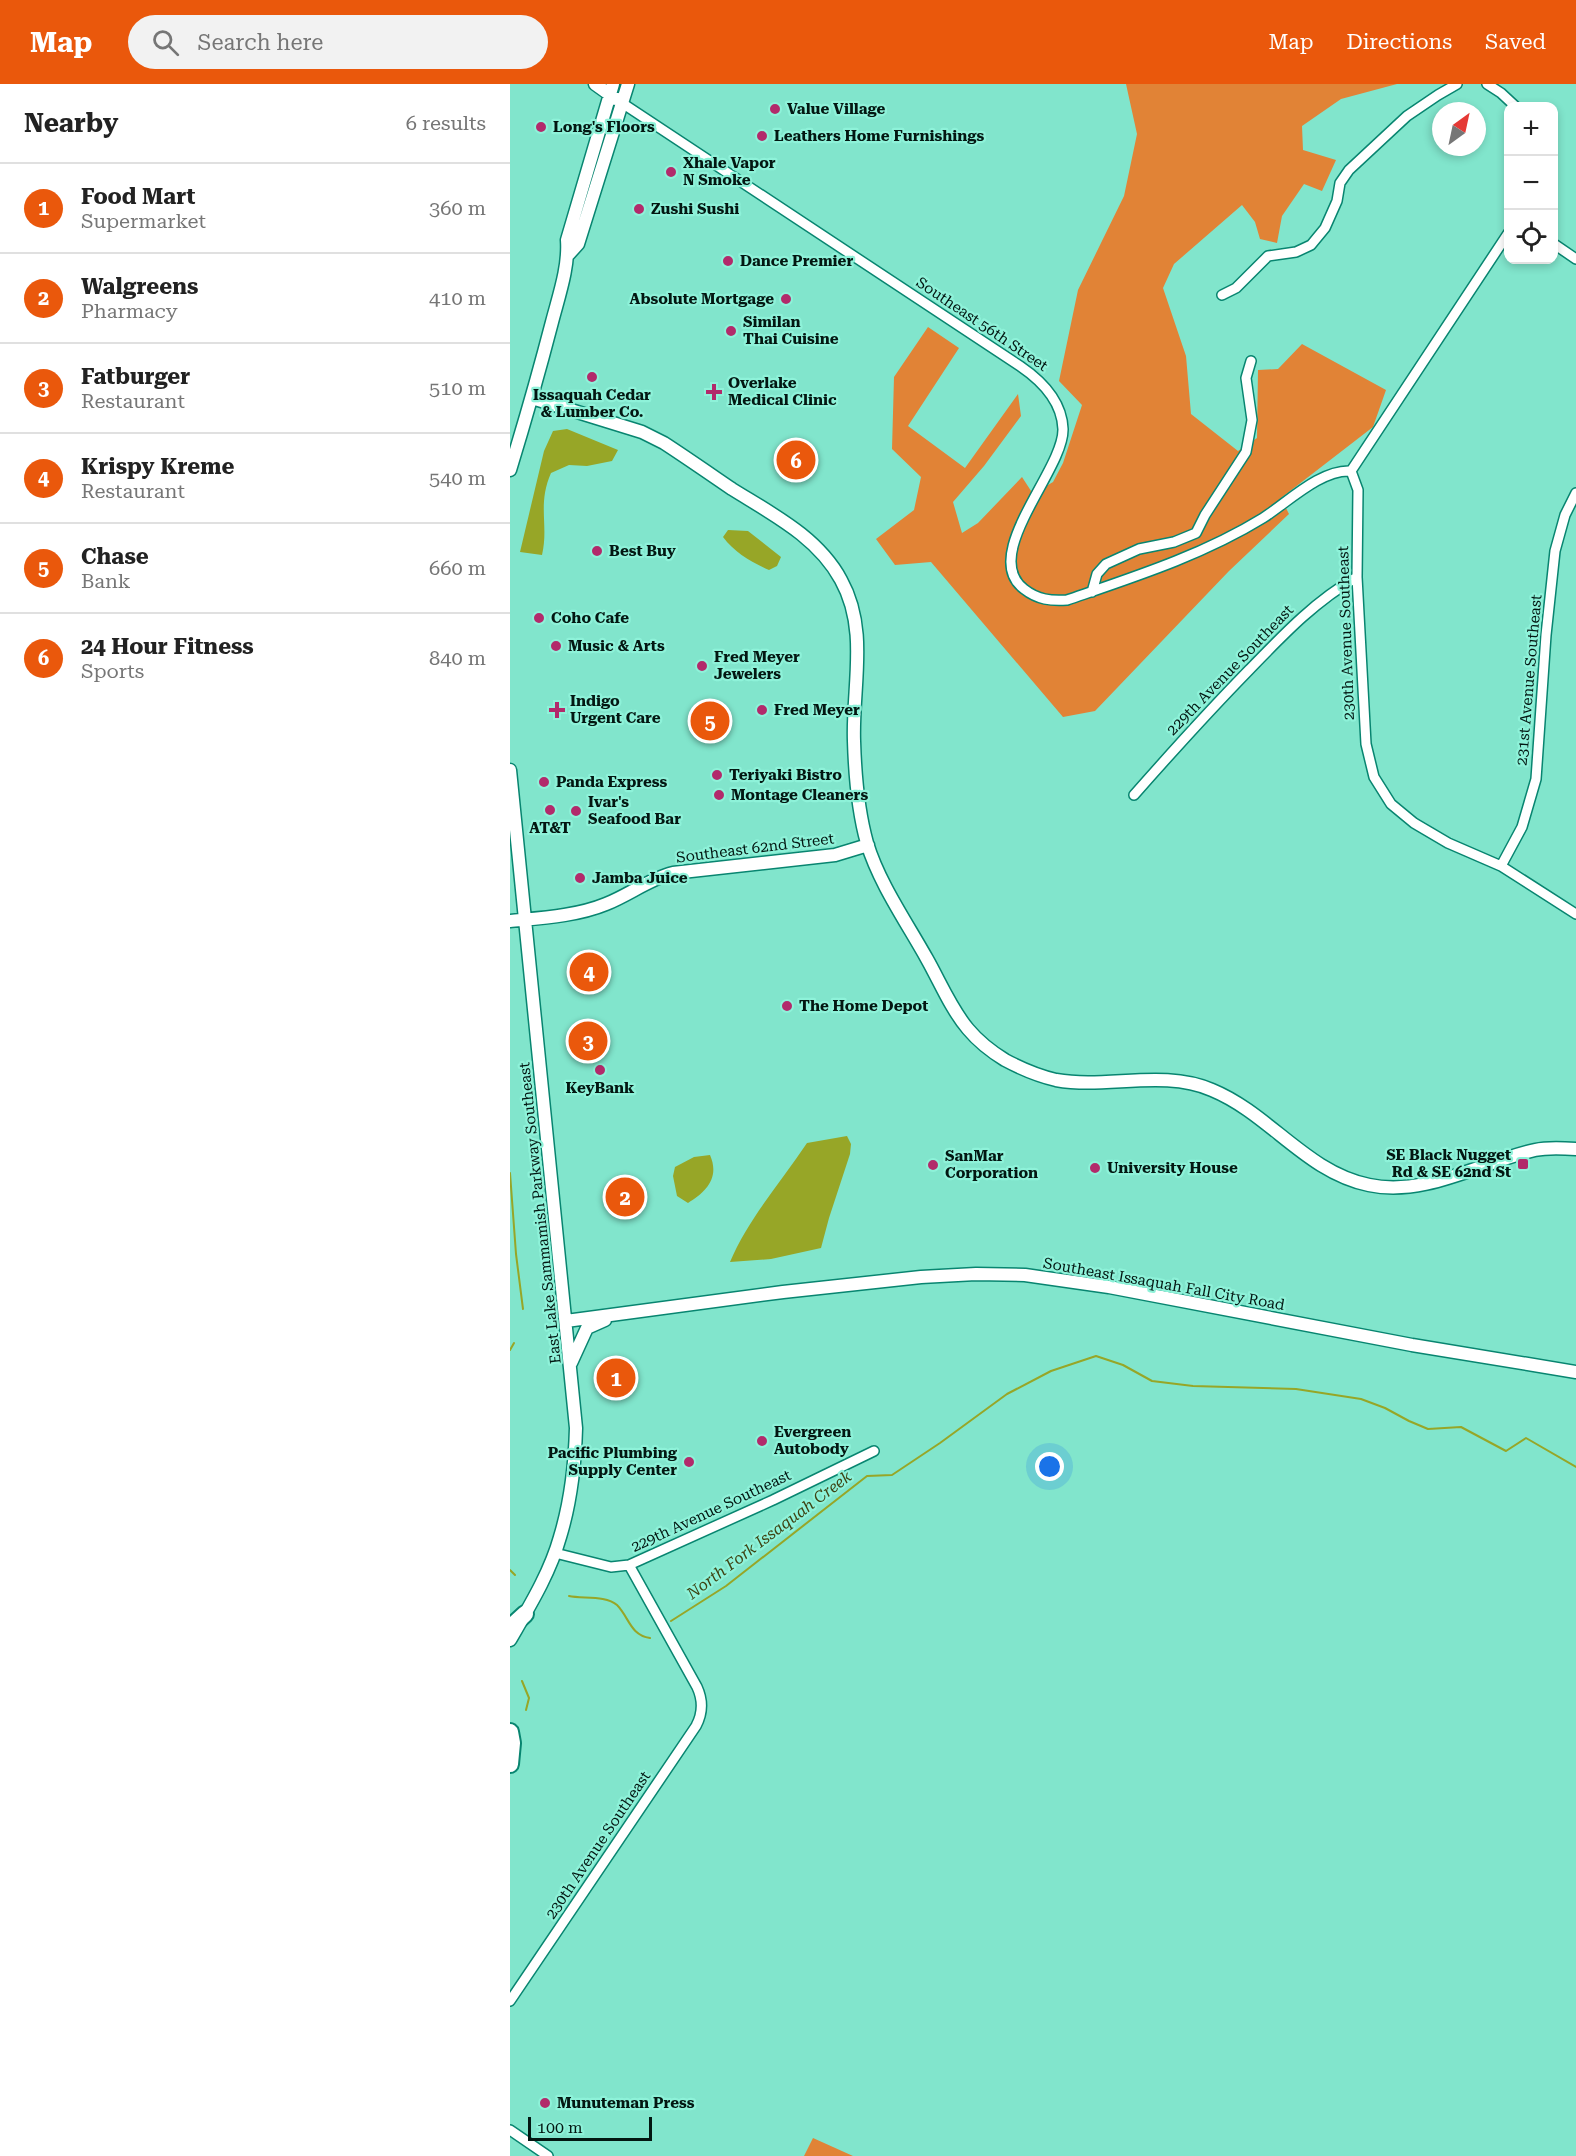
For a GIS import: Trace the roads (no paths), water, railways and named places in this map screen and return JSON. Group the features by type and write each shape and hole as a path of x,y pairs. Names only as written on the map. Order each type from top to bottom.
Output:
{"highway":[{"path":"510,1628 525,1614"},
{"path":"510,1732 512,1743 510,1764"}],"main road":[{"name":"Southeast 56th Street","path":"594,84 612,89 622,103"},
{"path":"568,255 578,244 628,84"},
{"path":"510,470 532,398 568,255 567,240 612,89"},
{"path":"532,398 642,432 664,443 796,530 831,564 849,595 856,620 858,648 854,739 862,819 868,845 880,874 962,1021 982,1043 1004,1059 1055,1079 1080,1082 1170,1080 1205,1088 1244,1108 1323,1167 1370,1185 1406,1187 1427,1184 1536,1150 1576,1149"},
{"name":"East Lake Sammamish Parkway Southeast","path":"510,770 576,1428 575,1459 566,1517 555,1553 510,1640"},
{"name":"Southeast 62nd Street","path":"510,921 587,910 606,904 654,879 673,873 835,855 868,845"},
{"name":"Southeast Issaquah Fall City Road","path":"566,1321 863,1283 954,1275 1025,1275 1109,1287 1412,1345 1576,1372"},
{"path":"570,1364 587,1328 626,1313"}],"street":[{"path":"1222,295 1236,288 1268,256 1296,252 1311,245 1325,228 1337,201 1340,183 1349,170 1407,116 1438,94 1458,84"},
{"path":"1487,84 1511,102"},
{"name":"Southeast 56th Street","path":"622,103 1020,366 1044,385 1061,415 1062,436 1057,455 1025,513 1012,550 1014,578 1020,587 1028,592 1047,601 1067,600 1184,558 1264,517 1321,478 1339,470 1351,471"},
{"path":"1351,471 1504,240"},
{"path":"1558,247 1576,259"},
{"path":"1092,592 1097,574 1106,564 1139,549 1174,542 1196,533 1246,452 1252,420 1246,378 1251,361"},
{"name":"230th Avenue Southeast","path":"1351,471 1358,490 1357,577 1366,744 1374,777 1382,793 1403,815 1428,833 1501,866"},
{"name":"231st Avenue Southeast","path":"1501,866 1522,827 1536,779 1546,635 1556,551 1565,515 1576,493"},
{"name":"229th Avenue Southeast","path":"1134,795 1196,725 1294,624 1331,593 1357,577"},
{"path":"1501,866 1576,914"},
{"name":"229th Avenue Southeast","path":"555,1553 611,1567 629,1565 773,1500 874,1451"},
{"name":"230th Avenue Southeast","path":"510,2001 700,1718 702,1701 697,1687 629,1565"},
{"path":"510,2130 548,2156"}],"waterway":[{"name":"North Fork Issaquah Creek","path":"510,1173 523,1309"},
{"name":"North Fork Issaquah Creek","path":"510,1350 514,1343"},
{"name":"North Fork Issaquah Creek","path":"671,1621 726,1586 867,1476 892,1475 1007,1394 1051,1371 1096,1356 1123,1365 1152,1381 1193,1386 1296,1389 1361,1399 1428,1429 1461,1427 1506,1451 1526,1438 1576,1467"},
{"name":"North Fork Issaquah Creek","path":"510,1570 515,1575"},
{"name":"North Fork Issaquah Creek","path":"569,1596 612,1602 617,1605 638,1633 650,1638"},
{"name":"North Fork Issaquah Creek","path":"522,1681 529,1698 526,1710"}],"place":[{"name":"Value Village","path":"775,109"},
{"name":"Long's Floors","path":"541,127"},
{"name":"Leathers Home Furnishings","path":"762,136"},
{"name":"Xhale Vapor N Smoke","path":"671,172"},
{"name":"Zushi Sushi","path":"639,209"},
{"name":"Dance Premier","path":"728,261"},
{"name":"Absolute Mortgage","path":"786,299"},
{"name":"Similan Thai Cuisine","path":"731,331"},
{"name":"Issaquah Cedar & Lumber Co.","path":"592,377"},
{"name":"Overlake Medical Clinic","path":"714,392"},
{"name":"24 Hour Fitness","path":"796,460"},
{"name":"Best Buy","path":"597,551"},
{"name":"Coho Cafe","path":"539,618"},
{"name":"Music & Arts","path":"556,646"},
{"name":"Fred Meyer Jewelers","path":"702,666"},
{"name":"Indigo Urgent Care","path":"557,710"},
{"name":"Fred Meyer","path":"762,710"},
{"name":"Chase","path":"710,721"},
{"name":"Teriyaki Bistro","path":"717,775"},
{"name":"Panda Express","path":"544,782"},
{"name":"Montage Cleaners","path":"719,795"},
{"name":"AT&T","path":"550,810"},
{"name":"Ivar's Seafood Bar","path":"576,811"},
{"name":"Jamba Juice","path":"580,878"},
{"name":"Krispy Kreme","path":"589,972"},
{"name":"The Home Depot","path":"787,1006"},
{"name":"Fatburger","path":"588,1041"},
{"name":"KeyBank","path":"600,1070"},
{"name":"SE Black Nugget Rd & SE 62nd St","path":"1523,1164"},
{"name":"SanMar Corporation","path":"933,1165"},
{"name":"University House","path":"1095,1168"},
{"name":"Walgreens","path":"625,1197"},
{"name":"Food Mart","path":"616,1378"},
{"name":"Evergreen Autobody","path":"762,1441"},
{"name":"Pacific Plumbing Supply Center","path":"689,1462"},
{"name":"Munuteman Press","path":"545,2103"}]}
